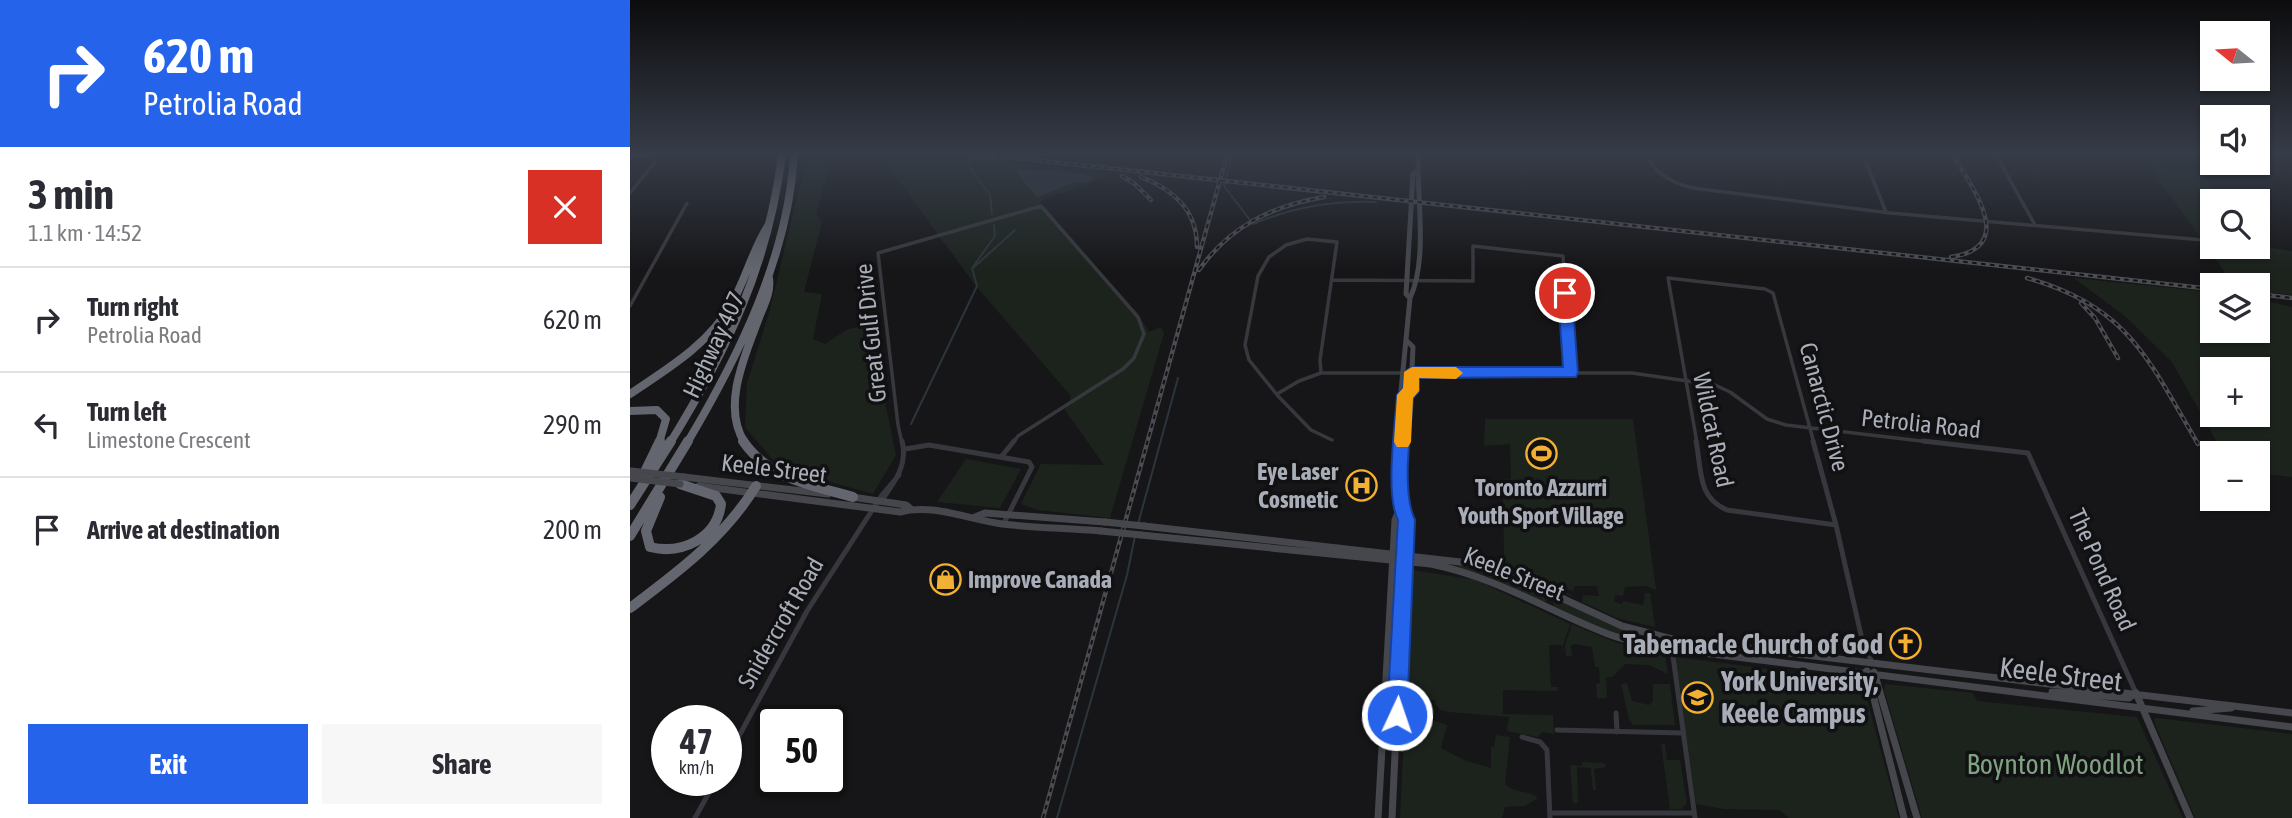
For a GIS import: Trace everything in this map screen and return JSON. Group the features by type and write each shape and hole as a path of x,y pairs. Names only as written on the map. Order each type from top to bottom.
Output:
{"highway":[{"name":"Highway 407","path":"630,504 689,412 713,367 747,291 773,219 777,193"},
{"name":"Highway 407","path":"630,536 677,461 727,372 768,274 787,211 789,193"},
{"path":"630,394 691,351 720,321 740,286 758,240 773,219"},
{"path":"768,274 768,292 734,401 734,422 741,442 757,461 778,474 853,497"},
{"path":"630,411 657,410 663,414 667,424 630,504"},
{"path":"677,461 646,531 648,543 656,550 677,549 694,541 707,533 720,515 721,504 716,496 682,480"},
{"path":"630,608 712,544 754,489"}],"main road":[{"path":"1378,818 1392,556 1395,520 1400,508 1405,395 1401,391 1402,372 1404,347 1408,342 1410,298 1414,294 1412,279 1418,193"},
{"path":"1405,395 1411,391 1413,347 1408,342"},
{"name":"Keele Street","path":"630,474 754,489 900,512 911,509 1003,523 1392,556"},
{"name":"Keele Street","path":"754,489 853,497 906,505 911,509"},
{"path":"1392,818 1406,520 1400,508"},
{"name":"Keele Street","path":"975,517 985,513 1105,522 1489,568 1636,630 1672,639 2292,713"},
{"name":"Keele Street","path":"1404,558 1476,574 1610,635 1672,649 2292,727"},
{"path":"1549,608 1550,600 1556,595"},
{"path":"1741,647 1741,657"},
{"path":"1869,663 1904,818"},
{"path":"1871,673 1917,818"},
{"path":"2029,693 2083,692 2129,698 2136,693"},
{"name":"The Pond Road","path":"2136,693 2190,818"},
{"path":"2142,707 2150,705 2194,711 2240,706"}],"street":[{"path":"1736,193 1886,213 2200,240"},
{"path":"1878,193 1886,213"},
{"path":"2017,193 2035,226"},
{"path":"630,306 687,203"},
{"name":"Great Gulf Drive","path":"880,501 898,480 904,449 898,425 878,253 1038,205 1044,208 1138,317 1144,334 1134,358 1123,369 1018,436 1001,457"},
{"path":"1277,394 1299,381 1321,373 1320,360 1337,242 1330,239 1293,243 1275,252 1264,264 1256,284 1244,348 1251,366 1311,431 1332,440"},
{"path":"1332,280 1473,281 1473,246 1563,256 1571,373"},
{"name":"Wildcat Road","path":"1668,278 1704,492 1709,501 1727,510 1836,525"},
{"name":"Canarctic Drive","path":"1668,278 1772,291 1836,525 1869,663"},
{"name":"Petrolia Road","path":"1321,373 1628,373 1684,380 1725,389 1773,422 2028,453"},
{"path":"904,449 929,445 1029,462 1032,467 1003,523"},
{"name":"The Pond Road","path":"2028,453 2136,693"},
{"name":"Snidercroft Road","path":"742,731 807,611 880,501"},
{"path":"1522,737 1540,741 1547,750 1550,815 1694,816 1672,649"},
{"path":"1616,713 1617,732"},
{"path":"1557,730 1683,733"},
{"path":"695,818 707,796"}],"green space":[{"path":"798,193 822,193 816,214 822,222 804,292 822,294 813,339 825,344 846,330 875,322 883,392 896,455 873,494 827,481 773,460 745,427 747,383 769,313"},
{"path":"908,193 1062,193 1040,202 1140,317 1149,332 1161,327 1164,333 1110,518 1038,510 1021,504 1041,464 1104,465 1065,410 1071,396 975,285"},
{"path":"2168,193 2200,193 2200,237"},
{"path":"2270,248 2292,251 2292,295 2270,292 2270,273 2225,273 2215,259 2270,259"},
{"path":"2074,278 2200,291 2200,343 2270,343 2270,302 2292,307 2292,477 2270,474 2270,441 2216,441 2208,427 2270,427 2270,357 2200,357 2200,412 2172,362 2126,317"},
{"path":"1485,419 1633,419 1656,590 1646,586 1625,587 1623,596 1615,595 1614,602 1643,605 1645,593 1650,593 1655,627 1617,618 1582,602 1583,595 1599,596 1597,586 1574,586 1574,591 1566,589 1566,592 1577,599 1500,563 1500,560 1504,560 1503,484 1499,484 1498,480 1511,479 1510,444 1484,446"},
{"path":"966,459 1021,469 1000,508 937,502"},
{"path":"1440,563 1469,567 1496,575 1550,596 1545,603 1488,576"},
{"path":"1412,570 1476,580 1570,624 1563,645 1564,656 1562,645 1549,645 1551,687 1558,687 1558,691 1503,690 1503,714 1553,715 1554,734 1542,732 1538,737 1507,731 1509,717 1449,712 1441,710 1435,704 1436,700 1431,700 1425,712 1405,712"},
{"path":"1558,599 1616,625 1737,652 1731,654 1654,644 1612,633 1554,607 1553,602"},
{"path":"1572,624 1614,642 1665,655 1668,674 1649,665 1625,664 1612,677 1606,677 1607,698 1597,698 1599,667 1595,667 1592,647 1574,644 1571,646 1572,656 1566,656 1565,645"},
{"path":"1675,657 1862,681 1899,818 1789,818 1779,810 1724,809 1696,804"},
{"path":"1627,683 1632,701 1649,705 1653,701 1653,684 1670,684 1675,725 1633,725 1629,719 1621,684"},
{"name":"Boynton Woodlot","path":"1885,684 1973,693 1977,701 2137,717 2183,818 1922,818 1884,690"},
{"path":"1427,718 1447,725 1441,748 1464,760 1491,768 1491,747 1494,747 1496,735 1510,737 1505,784 1538,798 1525,806 1505,807 1502,818 1400,818 1404,733 1426,732"},
{"path":"2154,719 2292,734 2292,818 2195,818 2155,724"},
{"path":"1661,744 1665,744 1667,760 1680,760 1687,803 1681,809 1670,809"},
{"path":"1582,762 1604,763 1606,767 1594,769 1596,790 1593,790 1591,768 1577,767 1578,803 1573,803 1570,765 1582,766"}],"waterway":[{"path":"989,193 992,214"},
{"path":"1229,193 1253,224 1313,206 1376,202"},
{"path":"911,424 977,286 972,268 995,236 994,225"},
{"path":"973,268 1015,230"},
{"path":"1138,524 1178,378"},
{"path":"1057,818 1127,575 1135,536"}],"railway":[{"path":"1144,193 1151,200"},
{"path":"1171,193 1188,212 1193,222 1197,247"},
{"path":"1043,818 1216,193"},
{"path":"1337,193 2200,288"},
{"path":"1951,257 1971,251 1982,242 1986,229 1985,215 1976,193"},
{"path":"1199,270 1224,241 1254,220 1287,206 1324,197"},
{"path":"2027,278 2062,290 2090,304 2113,321 2149,362 2198,444"},
{"path":"2270,295 2292,298"},
{"path":"2081,303 2095,318 2118,358"}],"slow traffic":[{"path":"1403,442 1405,395 1411,391 1412,372 1456,373"}],"place":[{"name":"Toronto Azzurri Youth Sport Village","path":"1541,454"},
{"name":"Eye Laser Cosmetic","path":"1361,486"},
{"name":"Improve Canada","path":"945,580"},
{"name":"Tabernacle Church of God","path":"1906,644"},
{"name":"York University, Keele Campus","path":"1698,697"}],"route":[{"path":"1397,715 1406,520 1400,508 1401,470 1405,395 1411,391 1412,372 1571,373 1565,293"}]}
